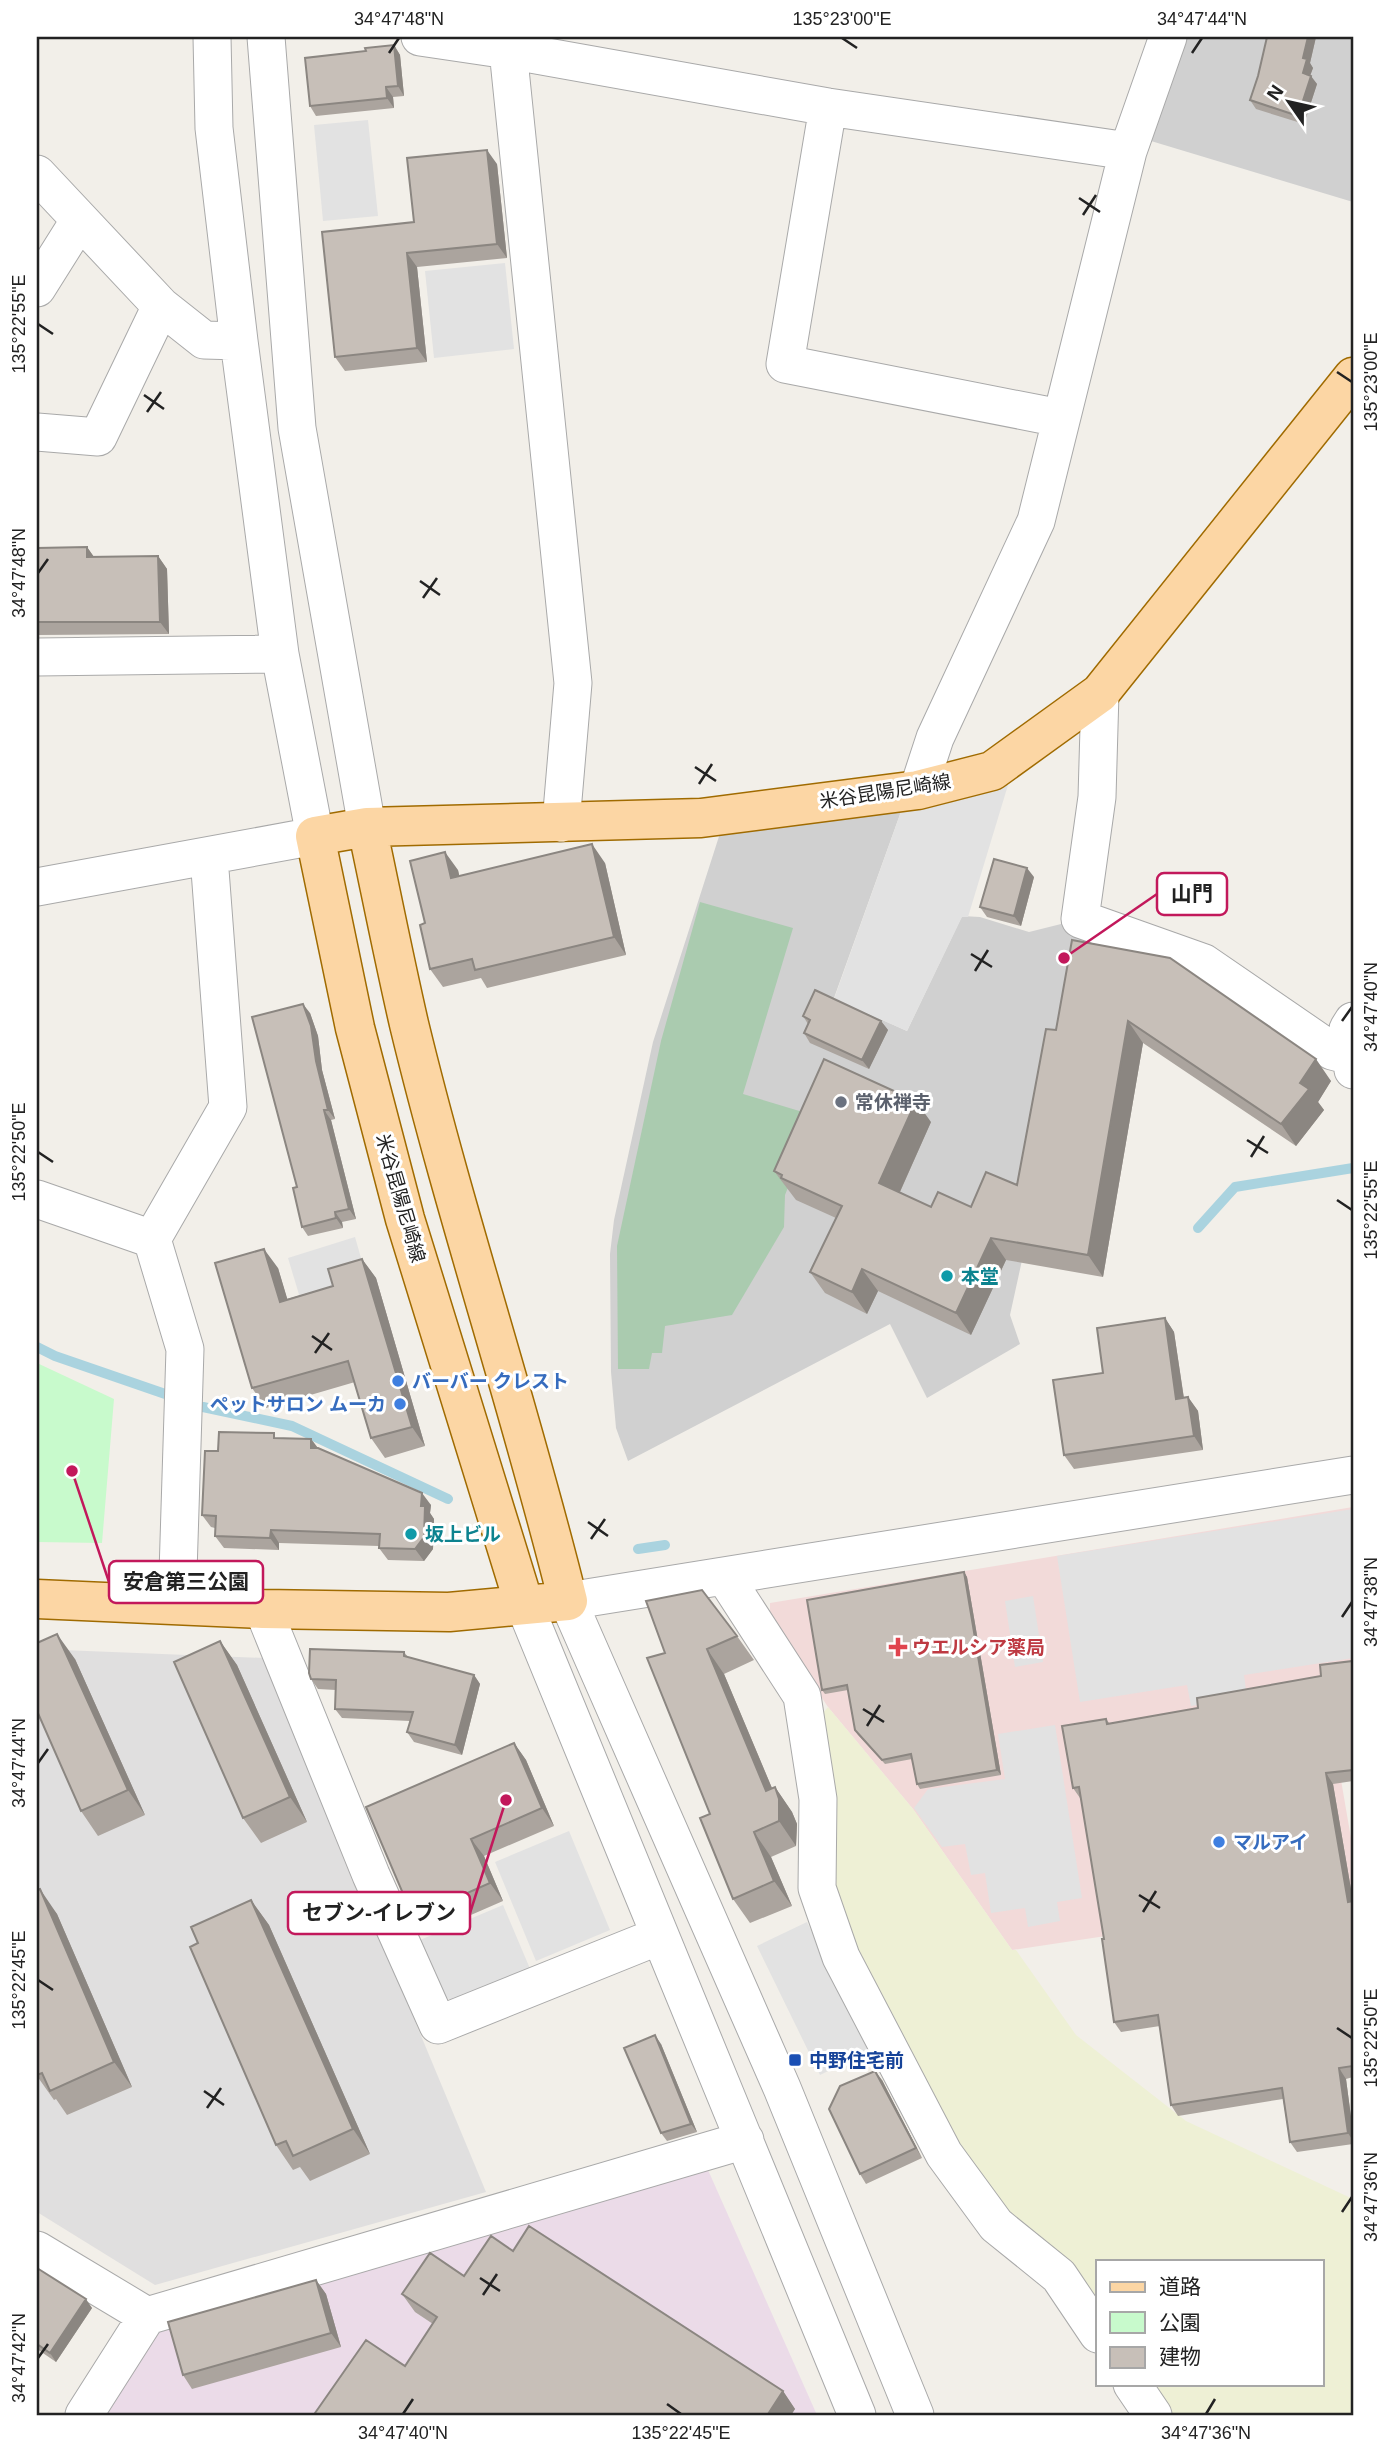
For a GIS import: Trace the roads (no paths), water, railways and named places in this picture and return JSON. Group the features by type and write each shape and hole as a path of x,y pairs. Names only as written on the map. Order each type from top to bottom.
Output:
{"main road":[{"name":"米谷昆陽尼崎線","path":"524,1604 402,1206 355,1028 315,836 367,827 701,818 918,790 992,771 1100,693 1352,381"},
{"path":"37,1599 263,1609 449,1612 568,1601 543,1500 472,1257 410,1024 367,827"}],"street":[{"path":"37,887 315,836 280,654 239,341 214,128 212,37"},
{"path":"266,37 298,428 367,827"},
{"path":"420,37 828,107 1128,151"},
{"path":"918,790 935,738 1036,521 1128,151 1168,37"},
{"path":"508,50 573,682 561,823"},
{"path":"828,107 785,364 1060,418"},
{"path":"37,174 161,306 204,340 239,341"},
{"path":"37,288 79,221"},
{"path":"37,432 98,437 161,306"},
{"path":"37,657 280,654"},
{"path":"1100,693 1097,797 1080,919 1204,963 1332,1051 1353,1049"},
{"path":"177,1605 185,1349 152,1240 228,1107 209,857"},
{"path":"37,1199 152,1240"},
{"path":"915,2415 782,2088 568,1601 1353,1475"},
{"path":"724,1577 802,1696 818,1799 817,1888 841,1958 944,2154 996,2225 1059,2276 1096,2331"},
{"path":"524,1604 857,2415"},
{"path":"263,1609 371,1875 438,2025 659,1936"},
{"path":"84,2415 147,2316 745,2140"},
{"path":"37,2250 147,2316"},
{"path":"1133,2386 1153,2415"}],"waterway":[{"path":"1198,1228 1235,1187 1353,1168"},
{"path":"37,1347 55,1356 171,1396"},
{"path":"203,1407 292,1426 448,1499"},
{"path":"638,1549 665,1545"}],"place":[{"name":"山門","path":"1064,958"},
{"name":"常休禅寺","path":"841,1102"},
{"name":"本堂","path":"947,1276"},
{"name":"バーバー クレスト","path":"398,1381"},
{"name":"ペットサロン ムーカ","path":"400,1404"},
{"name":"安倉第三公園","path":"72,1471"},
{"name":"坂上ビル","path":"411,1534"},
{"name":"ウエルシア薬局","path":"898,1647"},
{"name":"セブン-イレブン","path":"506,1800"},
{"name":"マルアイ","path":"1219,1842"},
{"name":"中野住宅前","path":"795,2060"}]}
